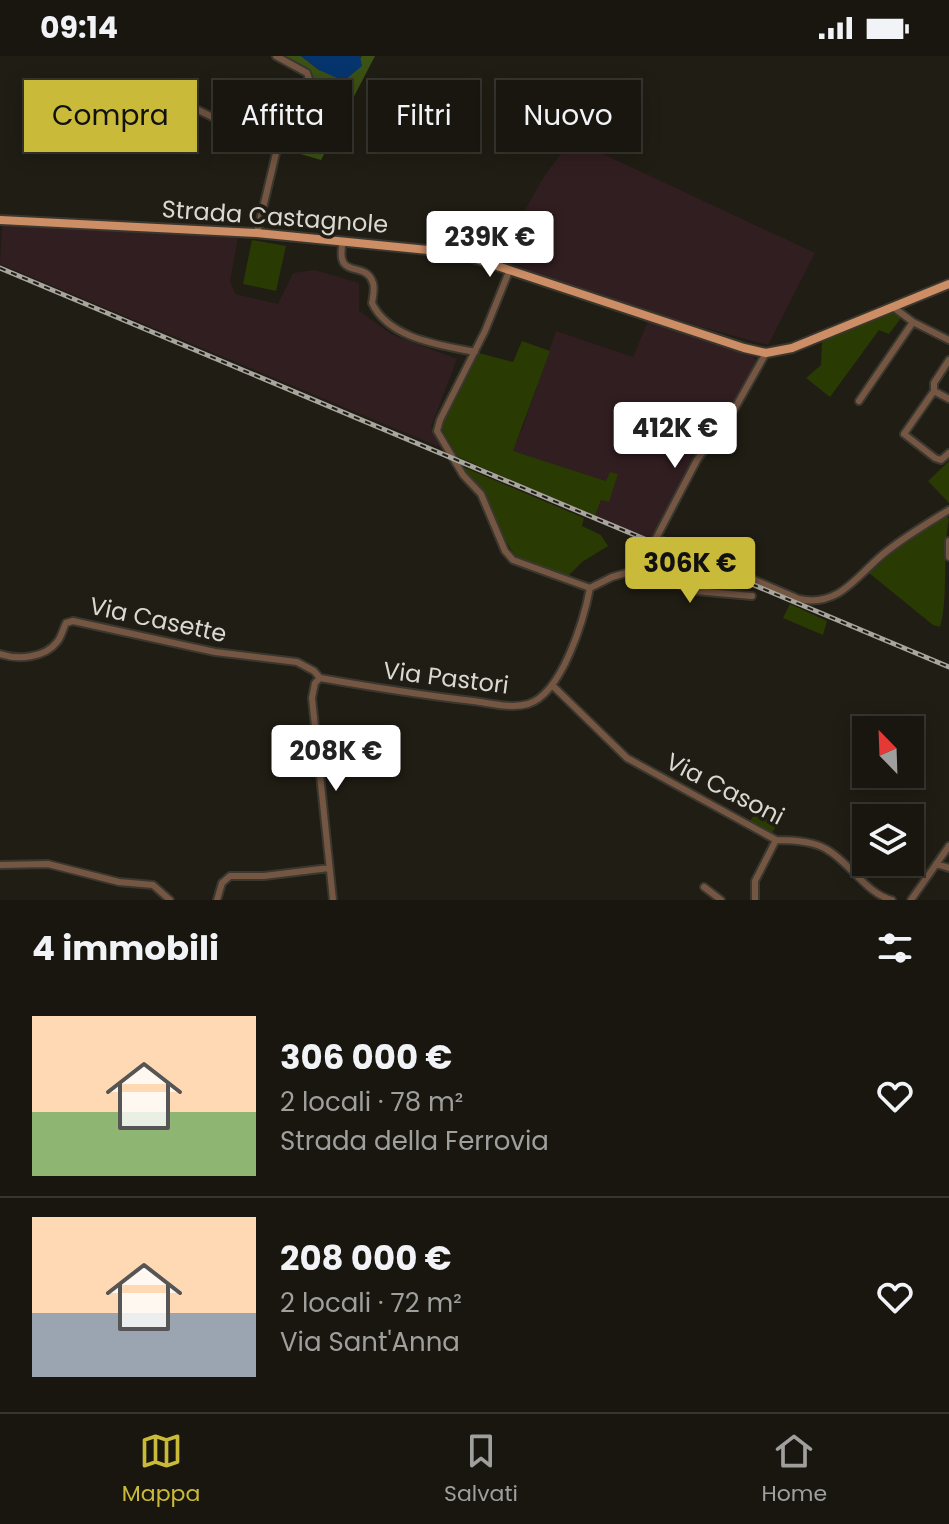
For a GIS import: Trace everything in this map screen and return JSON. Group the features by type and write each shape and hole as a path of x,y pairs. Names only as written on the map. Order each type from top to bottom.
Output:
{"main road":[{"name":"Strada Castagnole","path":"0,220 257,233 458,253 711,338 766,353 792,348 949,284"}],"street":[{"path":"276,56 307,73 309,80"},
{"path":"257,233 276,152"},
{"path":"343,241 342,261 348,268 365,273 370,279 373,305 384,318 416,338 475,352"},
{"path":"510,269 475,352 438,426 439,436 463,475 481,494 499,538 513,560 590,588 612,577 640,569 696,591 752,596"},
{"path":"893,307 913,322 949,340"},
{"path":"859,401 913,322"},
{"path":"640,569 697,460 735,408 766,353"},
{"path":"949,360 904,434 935,458 941,460 949,453"},
{"path":"934,387 949,399"},
{"path":"656,538 799,599 818,602 828,599 861,577 888,551 948,513"},
{"path":"949,541 949,557"},
{"path":"553,686 584,620 590,588"},
{"name":"Via Casette","path":"0,654 25,658 44,653 57,642 66,623 73,621 212,651 297,662 320,678"},
{"path":"320,678 315,683 312,698 333,900"},
{"name":"Via Pastori","path":"320,678 406,693 509,705 530,704 553,686"},
{"name":"Via Casoni","path":"553,686 627,758 776,840 793,840 824,847 868,886 892,900"},
{"path":"755,900 755,881 776,840"},
{"path":"903,900 912,900 949,846"},
{"path":"0,865 48,864 119,882 153,885 170,900"},
{"path":"936,864 949,868"},
{"path":"217,900 222,883 230,876 264,876 329,868"},
{"path":"704,887 721,900"}],"shaded area":[{"path":"562,152 603,154 815,253 768,345 705,328 495,262 545,175"},
{"path":"2,225 238,238 230,281 235,294 278,304 293,273 315,270 359,283 359,311 393,335 457,359 431,427 442,448 0,264"},
{"path":"648,321 751,353 756,361 696,458 653,540 595,516 601,500 609,502 606,481 512,451 556,331 633,357"},
{"path":"658,543 949,665 949,669 657,546"}],"green space":[{"path":"275,56 301,56 319,70 360,56 375,56 352,100 352,80 303,80 307,72"},
{"path":"294,152 325,152 321,160"},
{"path":"252,240 286,246 276,291 243,284"},
{"path":"891,311 901,318 889,334 879,330 830,397 806,378 821,365 822,340"},
{"path":"522,341 550,351 513,451 606,481 610,472 618,474 609,502 601,500 595,516 458,457 440,426 475,352 513,362"},
{"path":"949,461 949,503 928,481"},
{"path":"461,466 584,518 582,526 601,535 608,546 582,562 567,577 516,557 502,535 486,494"},
{"path":"946,515 949,519 940,627 933,625 869,573 900,546"},
{"path":"790,604 827,621 823,635 783,618"},
{"path":"762,803 782,816 772,833 750,821"}],"water":[{"path":"301,56 360,56 362,66 345,80 319,70"}],"railway":[{"path":"0,268 949,667"}]}
